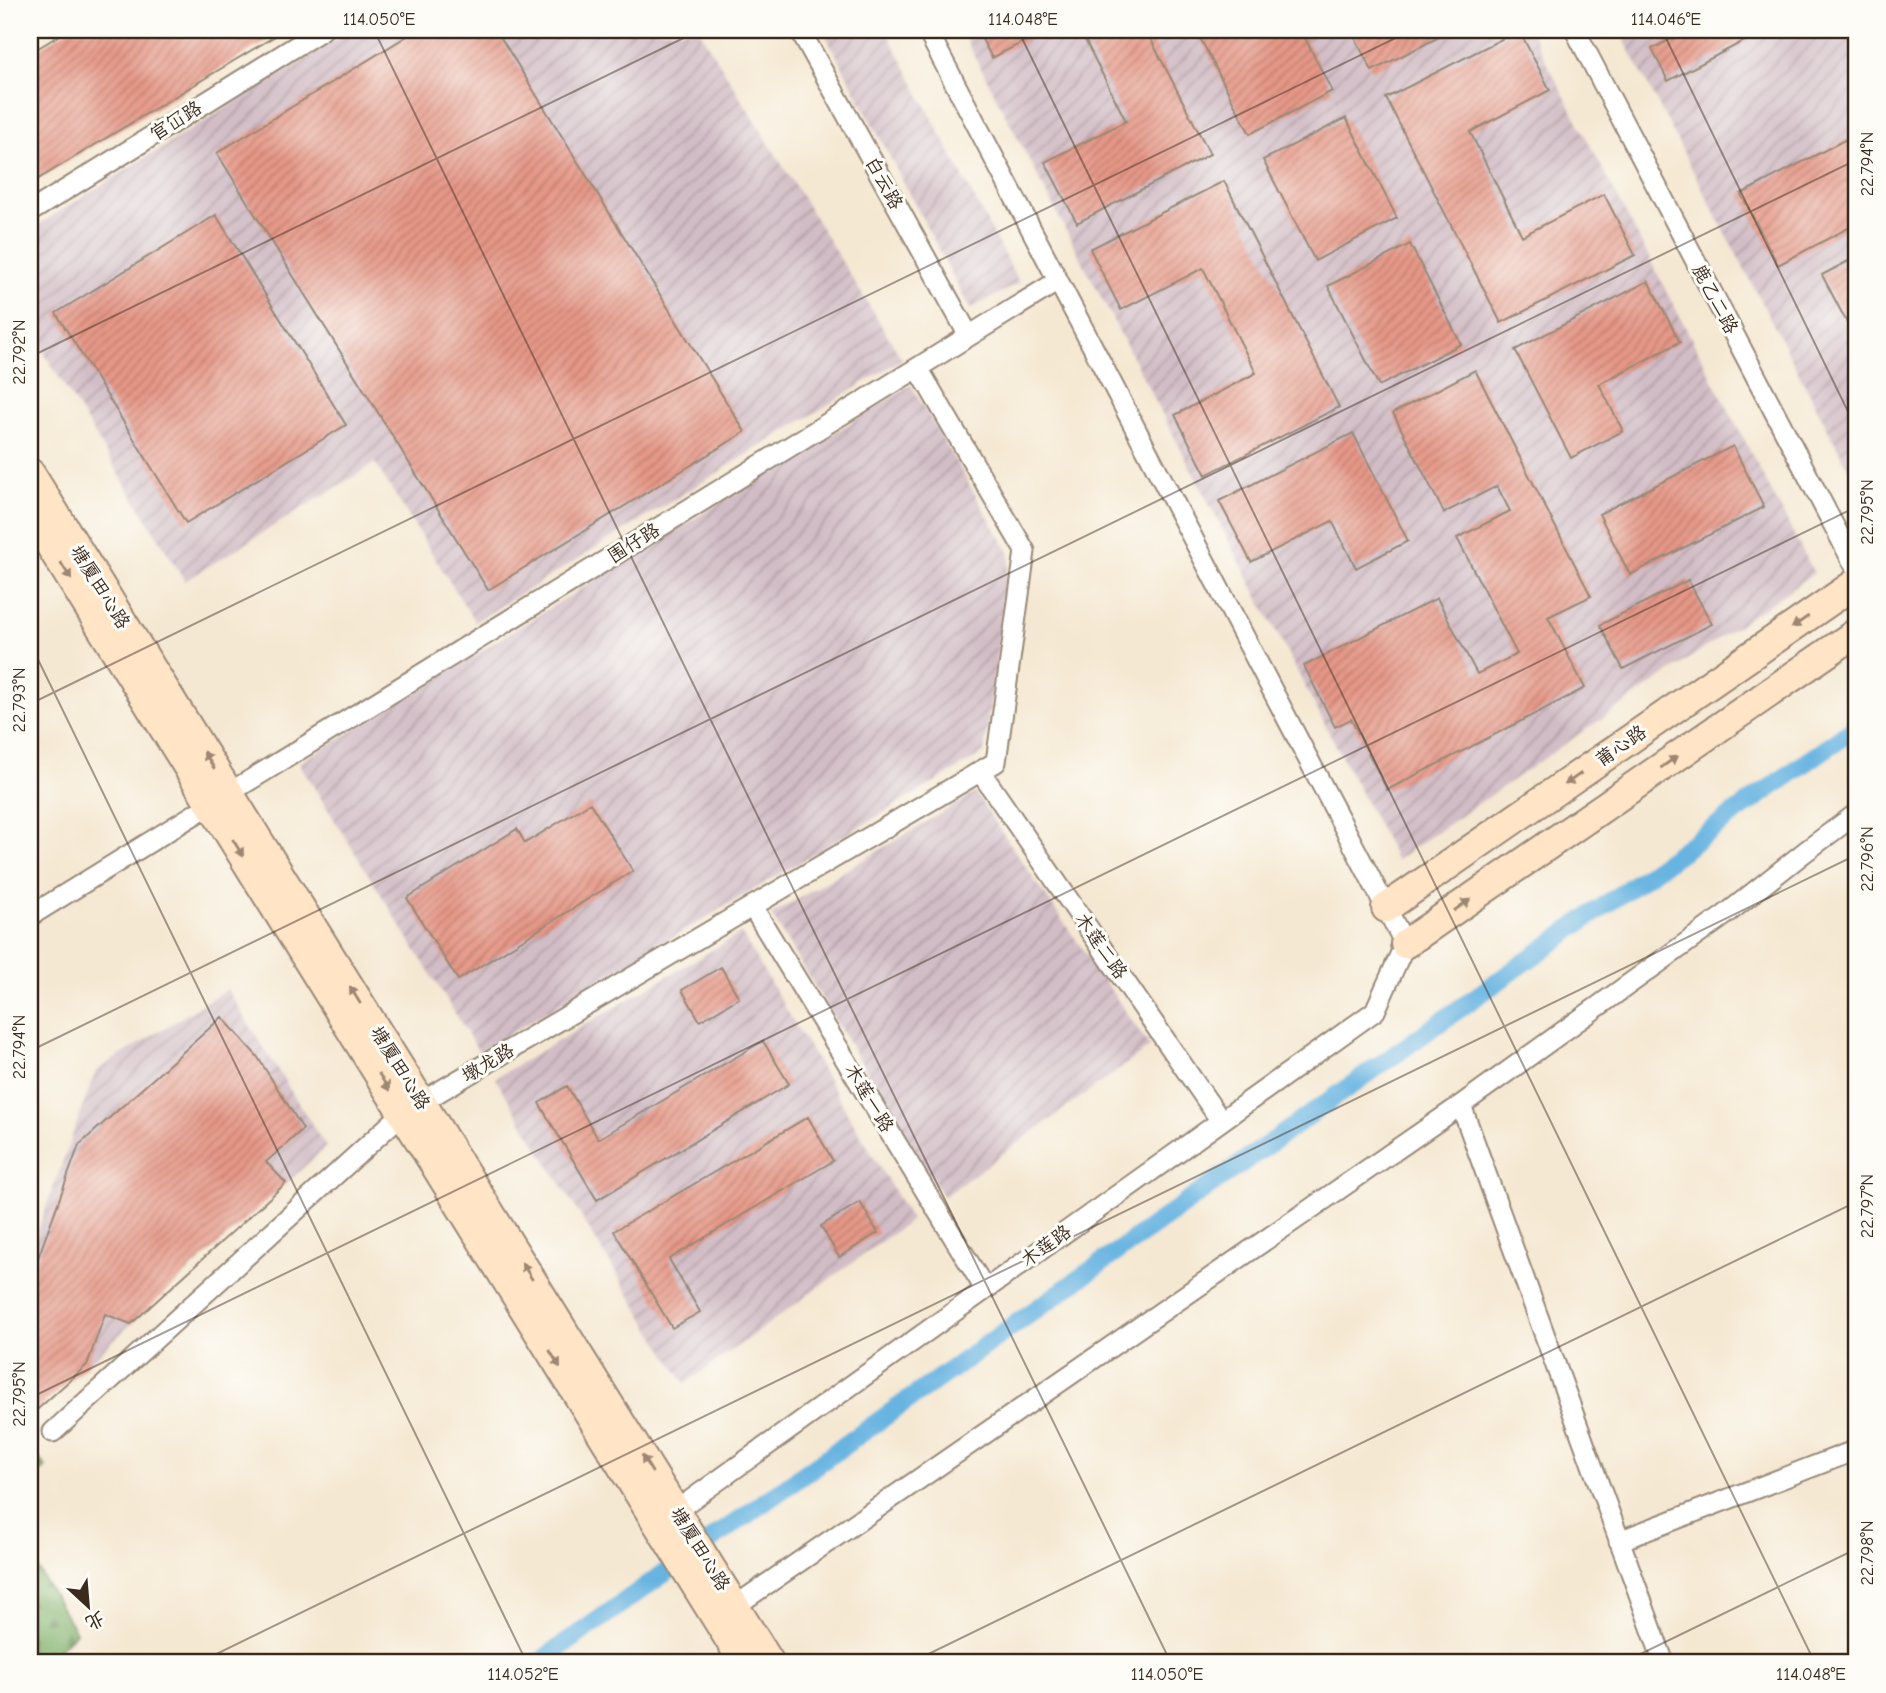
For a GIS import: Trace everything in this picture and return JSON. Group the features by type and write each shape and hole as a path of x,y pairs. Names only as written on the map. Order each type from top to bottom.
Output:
{"main road":[{"name":"塘厦田心路","path":"30,473 220,798 687,1549 718,1601 744,1663"},
{"name":"塘厦田心路","path":"30,513 220,798"},
{"name":"莆心路","path":"1387,908 1856,583"},
{"path":"1405,944 1856,632"},
{"name":"塘厦田心路","path":"718,1601 770,1663"}],"street":[{"name":"官冚路","path":"30,212 322,30"},
{"name":"白云路","path":"800,30 969,336"},
{"path":"926,30 1405,944"},
{"name":"鹿乙二路","path":"1575,30 1856,568"},
{"name":"围仔路","path":"30,916 1058,281"},
{"path":"918,368 1025,551 996,762 980,771"},
{"name":"墩龙路","path":"53,1432 412,1108 980,771"},
{"name":"木莲二路","path":"980,771 1221,1121"},
{"path":"718,1601 1461,1105 1725,915 1805,850 1856,814"},
{"name":"木莲一路","path":"752,906 985,1289"},
{"name":"木莲路","path":"667,1517 1375,1011 1405,944"},
{"path":"1461,1105 1664,1663"},
{"path":"1619,1541 1856,1450"}],"shaded area":[{"path":"351,30 699,30 902,359 475,622 375,463 185,581 30,330 30,230"},
{"path":"823,30 886,30 1019,283 970,309"},
{"path":"961,30 1530,30 1814,573 1396,860"},
{"path":"1619,30 1856,30 1856,483 1657,102"},
{"path":"911,385 1010,554 984,753 479,1052 299,763"},
{"path":"975,793 1150,1047 943,1197 771,915"},
{"path":"741,933 911,1220 685,1384 495,1078"},
{"path":"227,989 326,1147 30,1416 30,1251 96,1071"}],"green space":[{"path":"30,1449 46,1467 30,1482"},
{"path":"30,1557 76,1632 45,1663 30,1663"}],"building":[{"path":"68,30 285,30 30,184 30,53"},
{"path":"417,30 496,30 745,432 488,590 217,153"},
{"path":"977,30 1047,30 992,58"},
{"path":"1080,30 1146,30 1210,154 1077,223 1045,162 1126,121"},
{"path":"1207,30 1301,30 1332,91 1250,134 1198,34"},
{"path":"1351,30 1453,30 1372,71"},
{"path":"1519,30 1550,90 1470,132 1522,236 1604,194 1635,255 1501,323 1386,98"},
{"path":"1688,30 1765,30 1668,81 1652,49"},
{"path":"1346,118 1397,218 1315,261 1263,160"},
{"path":"1856,134 1856,224 1778,265 1741,194"},
{"path":"1224,181 1339,407 1206,475 1175,415 1256,373 1203,268 1121,310 1090,249"},
{"path":"216,215 346,425 186,523 56,313"},
{"path":"1410,244 1461,344 1379,386 1328,286"},
{"path":"1856,257 1856,340 1822,275"},
{"path":"1648,281 1680,342 1599,384 1623,431 1571,458 1515,350"},
{"path":"1475,370 1591,596 1548,617 1585,688 1387,790 1351,719 1335,727 1304,666 1437,598 1477,674 1517,654 1457,538 1510,511 1497,486 1444,513 1393,413"},
{"path":"1353,433 1408,541 1356,568 1332,521 1251,562 1219,501"},
{"path":"1733,446 1764,507 1630,575 1599,514"},
{"path":"1688,580 1712,624 1623,669 1600,625"},
{"path":"590,803 633,871 458,980 407,898 517,829 525,843"},
{"path":"721,967 739,998 700,1021 682,990"},
{"path":"222,1017 257,1056 303,1129 266,1162 286,1183 131,1324 105,1314 87,1365 30,1416 30,1280 79,1145"},
{"path":"763,1041 789,1084 597,1200 539,1103 567,1086 598,1139"},
{"path":"808,1117 833,1161 669,1259 700,1312 672,1328 614,1231"},
{"path":"860,1202 878,1233 839,1257 821,1226"}],"waterway":[{"path":"538,1663 1856,727"}]}
